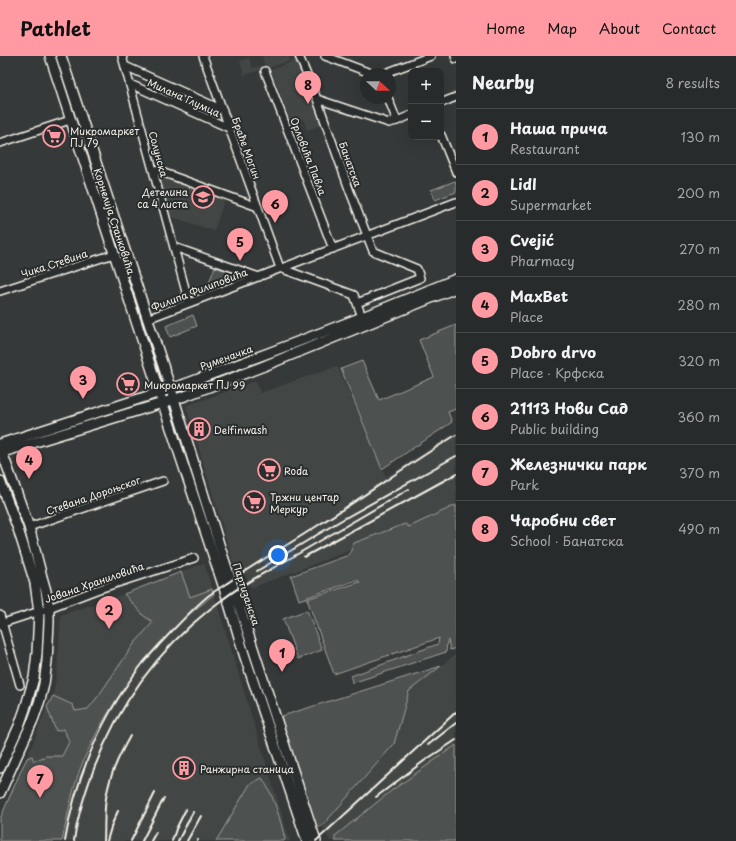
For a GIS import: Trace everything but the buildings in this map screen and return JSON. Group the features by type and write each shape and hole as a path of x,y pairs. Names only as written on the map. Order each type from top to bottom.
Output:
{"main road":[{"name":"Корнелија Станковића","path":"50,56 163,403"},
{"name":"Корнелија Станковића","path":"61,56 170,389"},
{"name":"Руменачка","path":"1,450 271,352 456,279"},
{"path":"0,793 33,720 40,700 47,661 49,608 29,527 1,450 174,400 254,370 456,288"},
{"name":"Партизанска","path":"170,389 316,841"},
{"name":"Партизанска","path":"163,403 307,841"},
{"path":"0,481 18,529 35,583 39,612 38,654 34,678 26,709 0,768"}],"street":[{"name":"Солунска","path":"122,56 189,303"},
{"name":"Браће Могин","path":"203,56 280,268"},
{"name":"Банатска","path":"299,56 317,99 367,236"},
{"path":"325,56 360,69"},
{"path":"396,69 431,56"},
{"name":"Милана Глумца","path":"125,66 223,110"},
{"name":"Орловића Павла","path":"265,71 333,249"},
{"name":"Милана Глумца","path":"130,84 229,128"},
{"path":"444,102 456,97"},
{"path":"317,99 389,123 408,116"},
{"path":"390,104 397,121"},
{"path":"0,143 70,120"},
{"path":"443,140 456,172"},
{"path":"153,169 258,207"},
{"name":"Филипа Филиповића","path":"147,319 456,202"},
{"path":"357,302 420,278 417,269 373,251 367,236"},
{"path":"174,247 259,277"},
{"name":"Чика Стевина","path":"0,291 114,254"},
{"path":"280,268 354,296 362,317"},
{"name":"Стевана Дороњског","path":"29,527 163,481"},
{"name":"Јована Храниловића","path":"1,624 39,612 96,590 194,558"},
{"path":"0,615 1,624 20,685"}],"shaded area":[{"path":"262,56 288,56 290,61 244,75 240,61 249,58 252,68 260,66 260,69 265,67"},
{"path":"299,59 313,95 311,96 317,113 319,112 324,124 307,130 303,119 292,124 271,70"},
{"path":"159,174 225,198 214,231 170,216"},
{"path":"455,181 456,192 435,200 431,190"},
{"path":"215,267 247,277 205,293"},
{"path":"193,315 197,326 170,337 166,326"},
{"path":"456,325 456,409 448,412 452,422 382,469 341,369 362,361 379,400 434,377 419,340"},
{"path":"337,366 386,477 456,432 456,505 409,528 251,588 241,565 235,568 186,406 256,381 260,393"},
{"path":"456,505 456,648 450,650 448,640 446,652 352,683 351,676 438,644 439,638 334,674 307,599 360,582 357,580 299,600 291,576 349,555 354,543 405,524 409,527"},
{"path":"204,563 212,589 190,597 153,622 134,644 88,709 75,711 73,705 53,696 57,672 61,615 124,594"},
{"path":"181,572 190,597 212,589 214,594 184,619 154,650 127,684 103,721 80,769 71,800 62,841 0,841 0,819 27,758 32,756 34,761 46,756 62,756 69,742 64,729 56,731 47,707 53,696 73,705 75,711 88,709 134,644 153,622 144,616 124,594"},
{"path":"214,594 290,841 62,841 69,808 84,760 111,708 127,684 158,645 183,620"},
{"path":"307,610 322,650 298,659 283,619"},
{"path":"456,654 456,791 355,841 330,841 322,826 394,744 409,691"},
{"path":"441,666 409,691 394,744 322,826 317,828 279,717"},
{"path":"47,707 56,730 64,729 69,742 62,756 46,756 34,762 32,756 27,758"},
{"path":"456,745 456,841 335,841 335,836 391,791"},
{"path":"262,778 276,807 285,839 284,841 216,841 250,784"}],"railway":[{"path":"65,841 76,793 103,725 128,683 143,663 183,620 208,596 456,435"},
{"path":"257,571 340,521 456,456"},
{"path":"304,557 456,474"},
{"path":"74,841 79,815 89,782 113,727 140,683 172,644 210,609 237,589 409,489"},
{"path":"316,841 456,712"},
{"path":"428,745 456,723"},
{"path":"104,841 106,794 117,761 130,736"},
{"path":"376,797 424,761 456,740"},
{"path":"131,841 155,793"},
{"path":"142,841 164,798"},
{"path":"172,841 186,809"},
{"path":"107,841 118,811"},
{"path":"178,841 193,812"},
{"path":"187,841 201,816"},
{"path":"151,841 156,832"}],"place":[{"name":"Чаробни свет","path":"308,104"},
{"name":"Микромаркет ПЈ 79","path":"54,136"},
{"name":"Детелина са 4 листа","path":"203,197"},
{"name":"21113 Нови Сад","path":"275,223"},
{"name":"Dobro drvo","path":"240,261"},
{"name":"Микромаркет ПЈ 99","path":"128,384"},
{"name":"Cvejić","path":"83,399"},
{"name":"Delfinwash","path":"199,429"},
{"name":"Roda","path":"269,470"},
{"name":"MaxBet","path":"29,479"},
{"name":"Тржни центар Меркур","path":"254,502"},
{"name":"Lidl","path":"109,629"},
{"name":"Наша прича","path":"282,672"},
{"name":"Ранжирна станица","path":"184,768"},
{"name":"Железнички парк","path":"40,798"}]}
